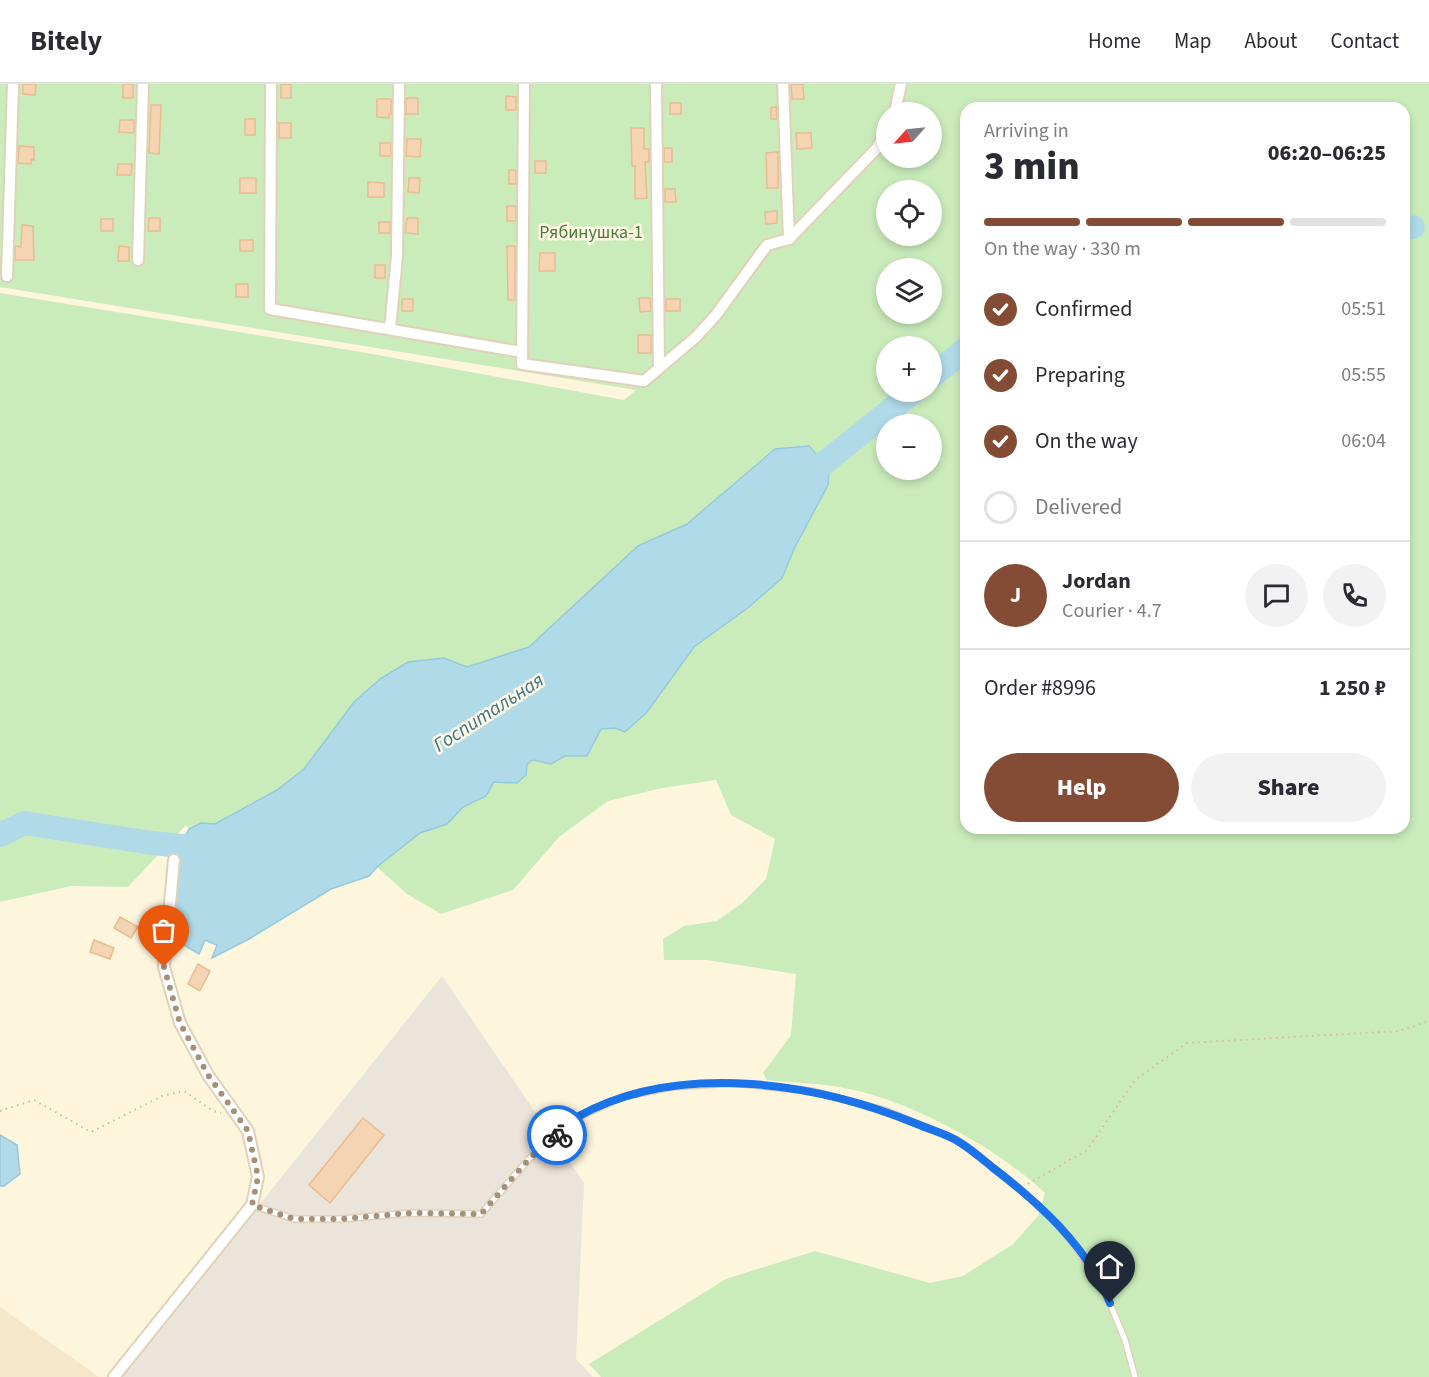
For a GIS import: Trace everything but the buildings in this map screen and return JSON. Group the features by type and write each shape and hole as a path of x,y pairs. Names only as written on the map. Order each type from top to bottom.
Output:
{"street":[{"path":"7,276 13,84"},
{"path":"138,260 143,84"},
{"path":"271,84 270,309 522,352"},
{"path":"390,329 397,256 399,84"},
{"path":"524,84 522,364 644,381 703,329 767,245 789,239 876,149"},
{"path":"656,84 659,367"},
{"path":"783,84 789,239"},
{"path":"898,102 901,84"},
{"path":"114,1377 252,1205 258,1177 248,1131 208,1075 180,1023 164,967 174,860"}],"lane":[{"path":"252,1205 294,1219 341,1219 411,1213 481,1214 530,1158 576,1118 622,1096 670,1087 733,1083 811,1091 884,1110 958,1141 1020,1189 1060,1226 1102,1284 1125,1340 1135,1377"}],"path":[{"path":"1020,1189 1087,1150 1135,1080 1187,1043 1399,1031 1429,1021"},
{"path":"0,1112 34,1100 91,1132 162,1096 184,1091 213,1112 239,1118"}],"shaded area":[{"path":"442,976 584,1183 576,1359 593,1377 122,1377"},
{"path":"0,1307 99,1377 0,1377"}],"green space":[{"name":"Рябинушка-1","path":"0,84 1429,84 1429,1377 601,1377 589,1364 726,1279 815,1251 930,1283 963,1276 1013,1244 1038,1216 1045,1193 979,1144 900,1104 839,1087 767,1080 763,1073 791,1035 796,974 707,960 664,960 663,939 684,926 717,921 742,903 766,879 775,839 731,815 716,780 662,788 608,801 559,837 513,890 441,914 407,894 377,867 420,833 447,824 463,807 486,796 494,782 533,760 551,764 565,756 586,756 601,729 616,728 625,732 647,712 694,647 749,607 782,578 795,547 828,485 775,449 687,524 638,546 529,647 467,667 444,658 354,702 304,769 277,790 215,824 201,823 189,829 186,825 128,887 71,886 0,902 0,293 367,353 624,400 636,390 0,287"}],"water":[{"path":"809,446 829,469 828,485 795,547 782,578 749,607 694,647 647,712 625,732 615,728 601,729 587,756 565,756 551,764 533,760 527,764 526,775 517,783 494,782 486,796 463,807 447,824 420,833 369,876 331,889 249,939 212,958 217,945 205,940 199,954 178,938 173,922 181,844 189,829 201,823 215,824 277,790 304,769 354,702 380,679 408,662 444,658 467,667 529,647 638,546 687,524 775,449"},
{"path":"0,1135 17,1145 20,1174 4,1186 0,1186"}],"waterway":[{"name":"Госпитальная","path":"942,368 960,354"},
{"name":"Госпитальная","path":"798,484 900,402"},
{"name":"Госпитальная","path":"0,835 24,823 152,843 212,849"}],"way so far":[{"path":"164,967 180,1023 208,1075 248,1131 258,1177 252,1205 294,1219 341,1219 411,1213 481,1214 530,1158 557,1135"}],"route":[{"path":"557,1135 576,1118 622,1096 670,1087 733,1083 811,1091 884,1110 958,1141 1020,1189 1060,1226 1102,1284 1110,1303"}]}
